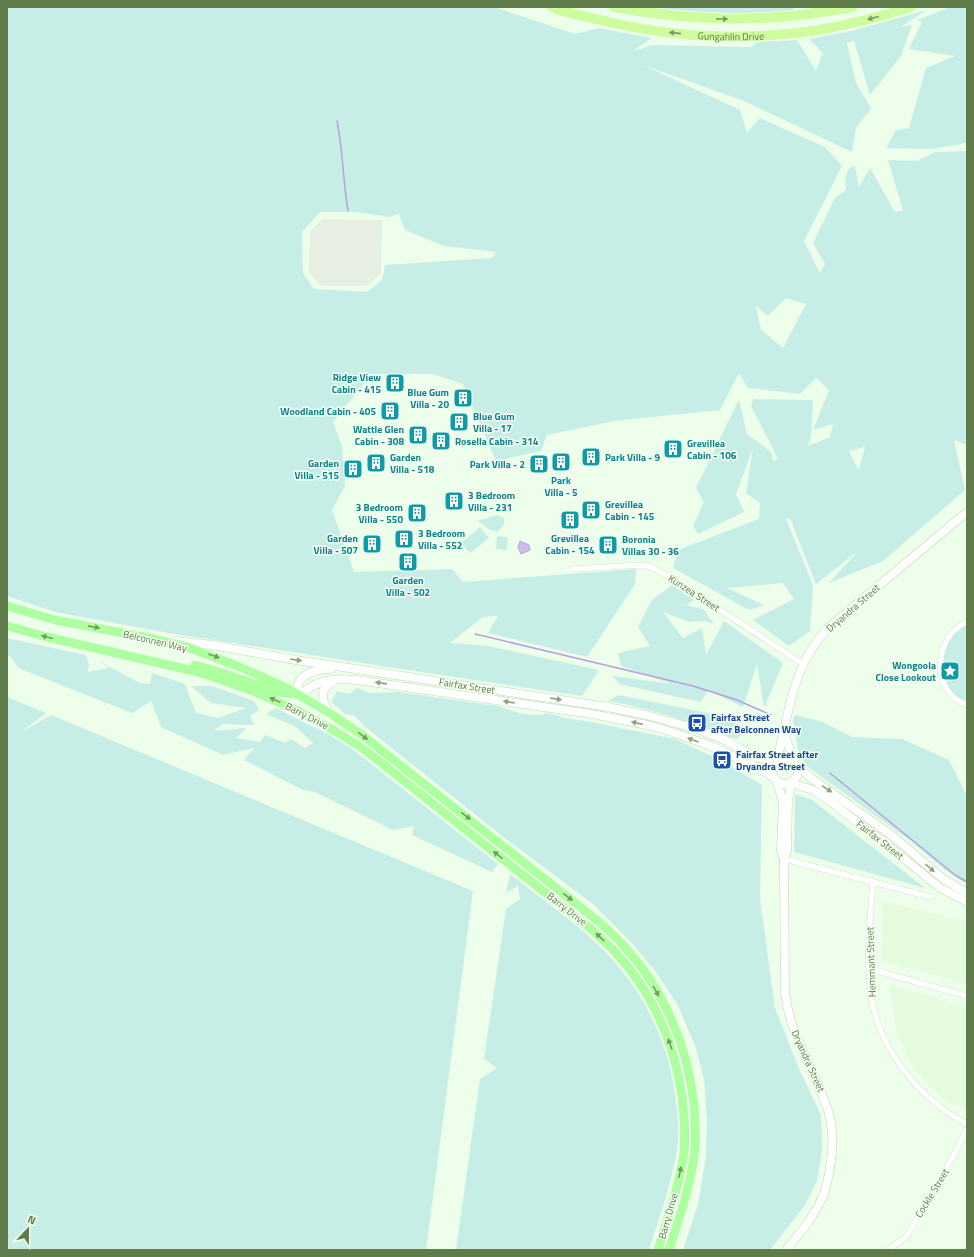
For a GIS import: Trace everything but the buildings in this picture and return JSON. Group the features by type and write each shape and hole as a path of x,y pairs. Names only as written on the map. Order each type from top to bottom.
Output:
{"highway":[{"name":"Gungahlin Drive","path":"551,7 614,24 640,29 696,35 724,36 805,32 860,22 911,7"},
{"name":"Gungahlin Drive","path":"614,7 668,16 723,20 799,16 853,7"}],"main road":[{"name":"Dryandra Street","path":"777,761 794,688 803,664 820,637 828,628 967,512"},
{"name":"Belconnen Way","path":"7,606 55,620 149,638 186,648 222,659 257,674 297,694"},
{"name":"Belconnen Way","path":"7,626 47,637 198,672 253,691"},
{"name":"Fairfax Street","path":"149,638 207,644 351,668 608,707 646,715 685,726 716,736 754,757 777,761"},
{"path":"85,645 149,655 186,663 223,673 278,692 297,694"},
{"path":"335,730 302,707 297,700 296,688 305,675 311,672 321,669 351,668"},
{"name":"Fairfax Street","path":"297,694 321,682 339,679 368,681 592,714 652,726 675,733 711,746 759,768 775,780"},
{"path":"332,714 324,701 323,693 327,685 339,679"},
{"name":"Barry Drive","path":"253,691 280,702 335,730 375,757 591,929 617,953 639,981 660,1017 673,1053 685,1117 684,1152 673,1203 658,1250"},
{"name":"Barry Drive","path":"297,694 332,714 395,760 598,921 624,946 648,977 670,1014 685,1053 692,1081 696,1123 695,1155 684,1205 669,1250"},
{"path":"784,733 795,763 798,775 791,783 784,784 775,780 772,766 777,761 784,758 795,763"},
{"name":"Fairfax Street","path":"795,763 811,778 894,837 942,879 967,893"},
{"name":"Dryandra Street","path":"775,780 783,802 781,850 784,859 785,993 787,1010 796,1038 826,1103 831,1124 832,1150 832,1163 823,1196 806,1225 786,1250"},
{"name":"Dryandra Street","path":"784,859 787,850 788,800 791,783"},
{"name":"Fairfax Street","path":"791,783 813,790 823,796 939,887 967,902"}],"street":[{"name":"Kunzea Street","path":"572,569 641,565 651,567 668,576 803,664"},
{"path":"967,622 957,628 946,640 943,647 941,663 942,679 946,688 952,696 967,705"},
{"path":"784,859 931,897"},
{"name":"Hemmant Street","path":"873,882 870,928 871,995 877,1018 889,1049 909,1078 940,1107 967,1124"},
{"path":"870,969 967,996"},
{"name":"Cockle Street","path":"887,1250 906,1236 945,1172 967,1129"}],"shaded area":[{"path":"7,7 494,7 575,34 599,28 652,38 633,51 652,45 751,47 757,42 797,40 816,71 823,53 809,39 855,30 927,10 901,27 912,25 901,56 870,95 854,41 847,43 856,83 871,108 856,128 852,152 744,101 643,65 740,110 747,133 760,118 825,147 842,166 804,241 820,273 825,264 813,243 835,198 846,190 845,178 849,168 855,166 859,187 870,168 895,212 903,210 888,160 917,161 935,152 967,151 967,445 954,440 965,490 883,561 829,583 858,551 816,584 790,518 786,519 813,585 810,631 789,646 753,620 794,599 783,583 727,588 764,605 749,610 673,568 678,550 759,519 760,503 746,493 753,448 736,494 744,512 698,534 693,526 704,502 696,488 739,399 747,434 771,452 773,461 778,459 751,406 753,399 813,400 811,436 808,446 830,437 833,424 813,430 829,390 816,378 800,394 748,388 739,373 720,410 614,421 547,435 541,451 496,461 463,384 433,374 372,374 333,422 342,446 345,486 332,510 354,572 452,569 463,582 636,569 635,584 587,657 488,633 498,616 483,617 450,643 488,646 599,670 582,696 168,633 55,612 7,596","holes":["320,212 356,212 389,217 399,214 405,230 444,246 496,252 492,258 385,265 382,280 367,292 314,289 303,273 302,232","786,298 806,304 783,348 761,330 756,306 768,316","865,447 859,469 858,469 849,451"]},
{"path":"638,7 795,7 792,11 730,15"},
{"path":"951,7 967,7 967,143 932,149 886,148 896,130 909,128 926,68 955,56 909,49 922,22 917,20"},
{"path":"322,219 382,220 381,273 367,286 321,286 309,273 310,231"},
{"path":"496,515 504,518 504,524 498,532 490,530 478,521"},
{"path":"480,527 489,538 470,553 461,543"},
{"path":"497,536 508,537 507,550 496,549"},
{"path":"520,541 529,545 530,550 521,554 518,547"},
{"path":"672,585 694,600 686,605 703,609 714,624 705,621 689,622 663,612 683,638 702,628 706,655 724,621 783,663 764,708 757,664 743,707 708,690 701,702 619,684 613,676 672,684 621,666 618,653 650,646 638,627 651,601"},
{"path":"967,622 967,705 960,702 946,688 941,655 957,628"},
{"path":"7,638 86,655 89,665 88,672 109,668 97,660 140,683 150,684 152,673 185,684 196,713 218,718 246,708 211,703 191,686 212,686 254,701 259,710 250,716 254,725 223,724 214,731 246,728 236,738 260,742 265,735 285,743 291,739 305,748 313,743 296,727 266,714 276,708 328,734 351,748 498,864 492,872 412,835 414,826 393,830 315,792 303,790 244,760 254,748 223,755 161,727 151,701 132,713 18,668 10,656 7,657"},
{"path":"357,688 369,693 398,692 498,706 522,714 541,715 547,713 565,718 675,739 718,759 762,785 760,899 775,1008 799,1069 821,1115 822,1151 817,1181 805,1205 770,1250 683,1250 698,1204 706,1157 707,1119 704,1080 695,1045 677,1004 656,972 631,942 593,904 506,839 364,726 355,716 345,714 331,702 337,691 350,694"},
{"path":"618,695 708,713 746,727 737,739 733,738 656,712 608,701"},
{"path":"7,697 46,713 21,732 51,715 473,891 426,1250 7,1250"},
{"path":"795,715 823,722 852,737 902,739 949,760 967,796 967,884 945,870 912,842 808,767 799,755 793,720"},
{"path":"795,794 812,800 925,888 794,852"},
{"path":"510,874 576,925 601,947 624,973 644,1003 660,1035 666,1052 674,1088 678,1120 678,1143 672,1176 649,1250 456,1250 480,1079 497,1068 484,1059 506,909 520,899 518,886 506,893"},
{"path":"883,901 942,916 967,920 967,984 882,960"},
{"path":"889,985 967,1008 967,1111 941,1097 915,1070 897,1034"}],"waterway":[{"path":"337,121 348,211"},
{"path":"475,634 693,686 737,700 771,715"},
{"path":"830,773 955,875 967,882"}],"place":[{"name":"Ridge View Cabin - 415","path":"395,383"},
{"name":"Blue Gum Villa - 20","path":"463,398"},
{"name":"Woodland Cabin - 405","path":"390,411"},
{"name":"Blue Gum Villa - 17","path":"459,422"},
{"name":"Wattle Glen Cabin - 308","path":"418,435"},
{"name":"Rosella Cabin - 314","path":"441,441"},
{"name":"Grevillea Cabin - 106","path":"673,449"},
{"name":"Park Villa - 9","path":"591,457"},
{"name":"Park Villa - 5","path":"561,462"},
{"name":"Garden Villa - 518","path":"376,463"},
{"name":"Park Villa - 2","path":"539,464"},
{"name":"Garden Villa - 515","path":"353,469"},
{"name":"3 Bedroom Villa - 231","path":"454,501"},
{"name":"Grevillea Cabin - 145","path":"591,510"},
{"name":"3 Bedroom Villa - 550","path":"417,513"},
{"name":"Grevillea Cabin - 154","path":"570,520"},
{"name":"3 Bedroom Villa - 552","path":"404,539"},
{"name":"Garden Villa - 507","path":"372,544"},
{"name":"Boronia Villas 30 - 36","path":"608,545"},
{"name":"Garden Villa - 502","path":"408,562"},
{"name":"Wongoola Close Lookout","path":"950,671"},
{"name":"Fairfax Street after Belconnen Way","path":"697,723"},
{"name":"Fairfax Street after Dryandra Street","path":"722,760"}]}
